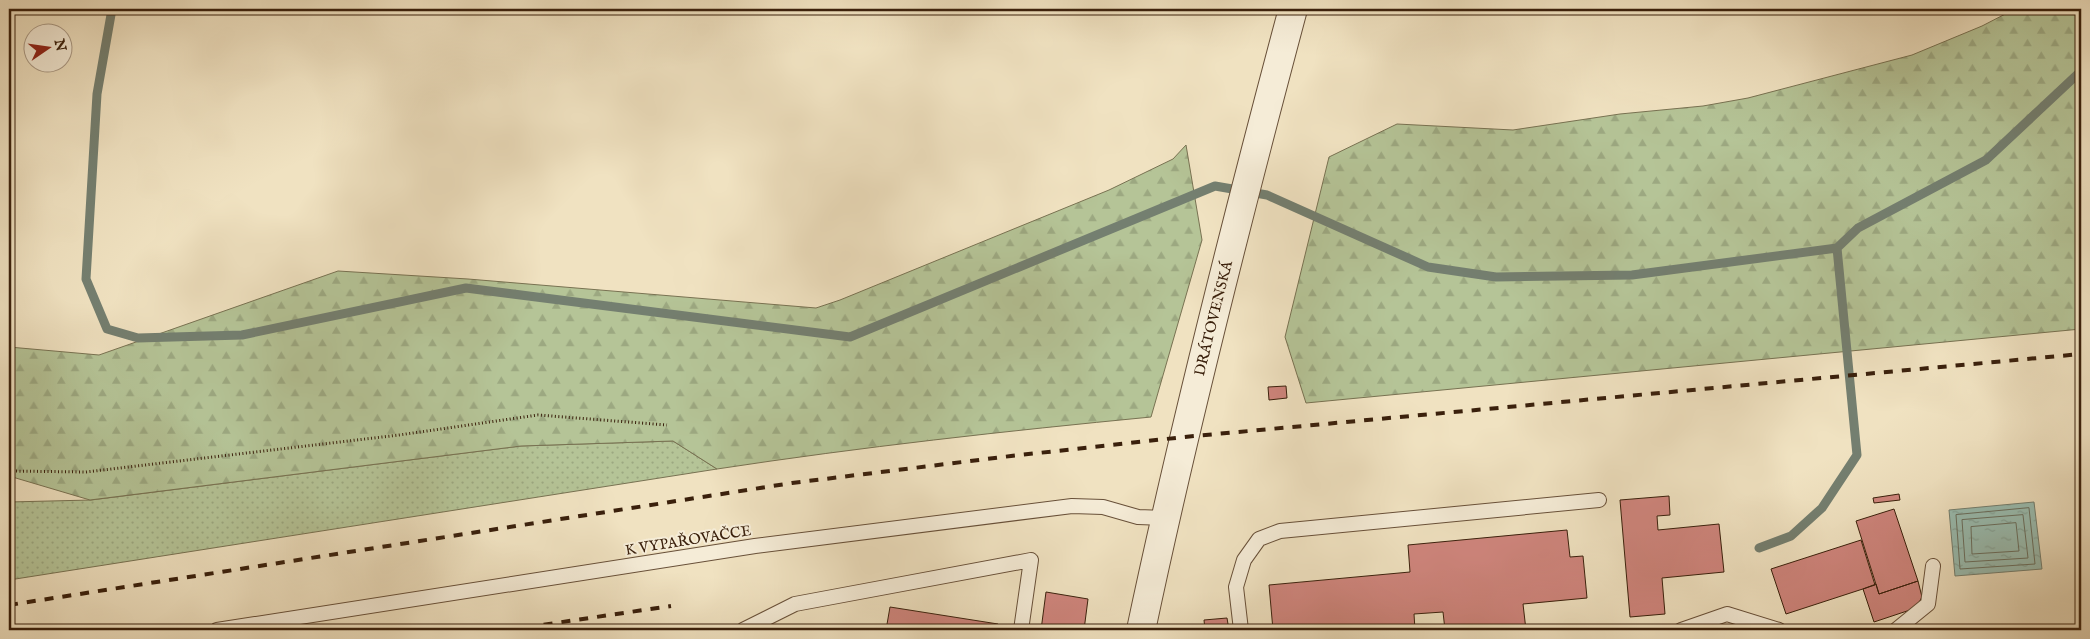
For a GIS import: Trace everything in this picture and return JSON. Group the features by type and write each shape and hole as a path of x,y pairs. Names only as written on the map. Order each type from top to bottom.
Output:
{"street":[{"name":"DRÁTOVENSKÁ","path":"1141,630 1164,518 1248,174 1293,9"}],"lane":[{"path":"1241,630 1236,587 1244,560 1259,539 1280,531 1599,500"},
{"name":"K VYPAŘOVAČCE","path":"218,630 755,546 1062,507 1103,507 1138,517 1164,518"},
{"path":"743,630 758,627 795,604 1031,560 1021,630"},
{"path":"1896,630 1928,604 1933,566"},
{"path":"1681,630 1727,614 1779,630"}],"path":[{"path":"9,471 86,472 390,436 538,415 667,424"}],"green space":[{"path":"2015,9 2081,9 2081,329 1306,403 1285,337 1329,157 1397,124 1513,130 1620,114 1703,106 1748,98 1912,55 1982,26"},
{"path":"1186,145 1202,240 1151,417 934,440 717,469 673,441 521,446 90,500 9,476 9,347 99,355 338,271 468,279 816,308 840,300 1109,190 1173,159"},
{"path":"673,441 717,469 9,580 9,502 91,500 521,446"}],"water":[{"path":"2034,502 2042,569 1955,576 1949,510"}],"building":[{"path":"1286,386 1287,398 1269,400 1268,387"},
{"path":"1899,494 1900,500 1874,503 1873,498"},
{"path":"1669,496 1670,515 1657,516 1658,530 1719,524 1724,572 1662,578 1665,614 1630,617 1620,500"},
{"path":"1894,509 1918,581 1879,594 1856,521"},
{"path":"1567,530 1570,557 1583,556 1587,598 1523,604 1526,630 1445,630 1443,612 1414,614 1415,630 1273,630 1269,585 1410,572 1408,545"},
{"path":"1861,540 1875,585 1786,614 1771,569"},
{"path":"1918,581 1922,597 1916,608 1874,622 1863,589 1876,584 1879,594"},
{"path":"1046,592 1088,599 1084,630 1041,630"},
{"path":"890,607 998,624 997,630 886,630"},
{"path":"1227,618 1229,630 1205,630 1204,620"}],"waterway":[{"path":"112,9 97,94 86,279 107,329 138,338 242,335 466,288 850,337 1215,186 1267,195 1428,267 1496,277 1632,275 1837,248"},
{"path":"1759,548 1791,536 1822,508 1857,455 1837,248 1858,228 1986,160 2081,71"}],"railway":[{"path":"9,605 792,483 1011,456 1184,437 2081,354"},
{"path":"508,630 671,606"}]}
